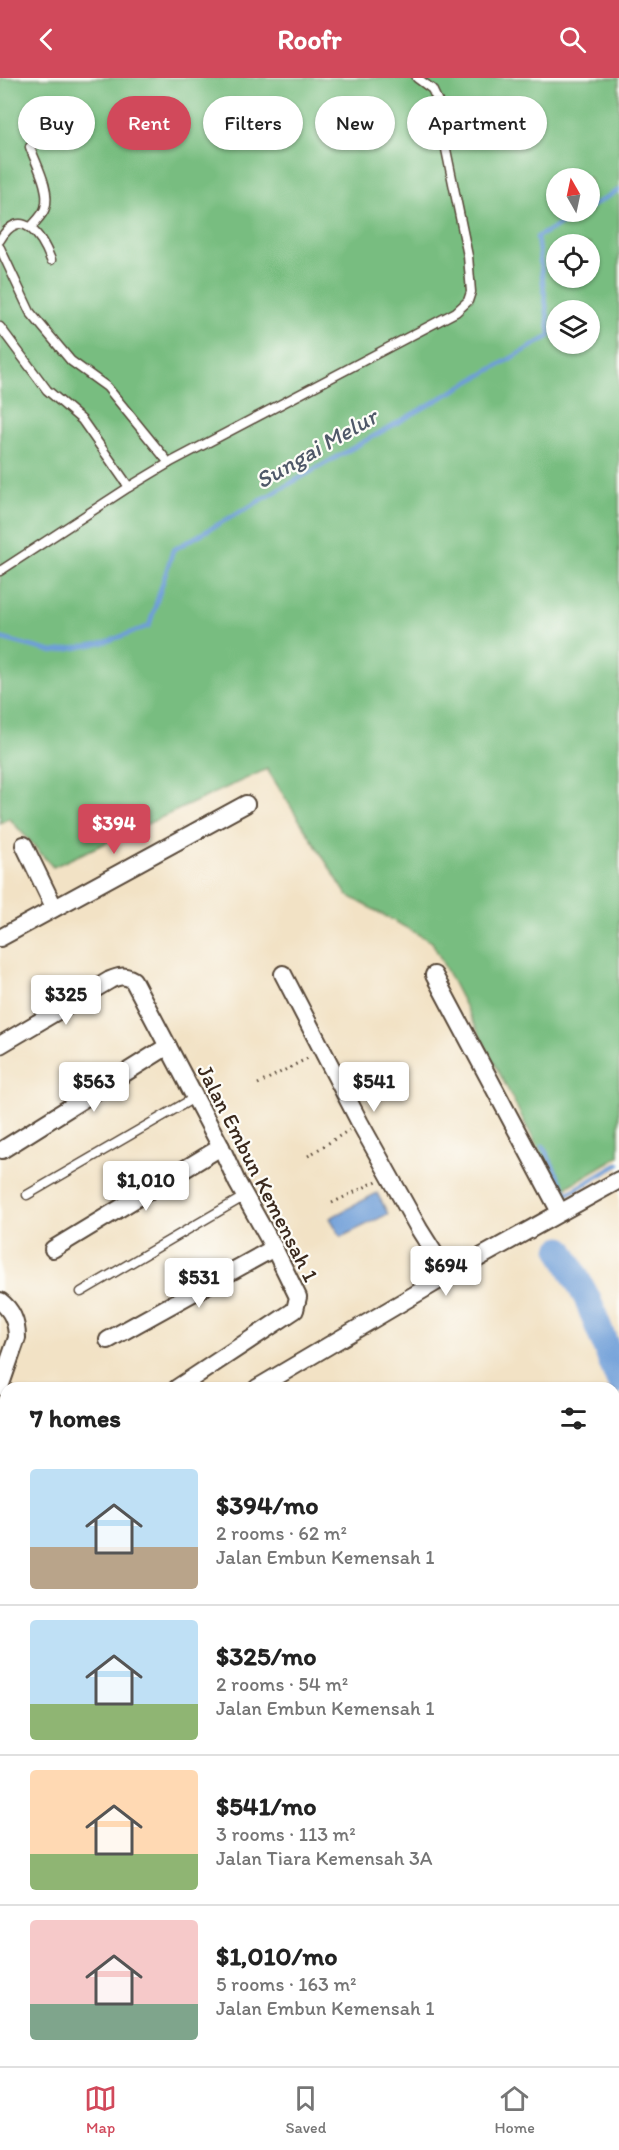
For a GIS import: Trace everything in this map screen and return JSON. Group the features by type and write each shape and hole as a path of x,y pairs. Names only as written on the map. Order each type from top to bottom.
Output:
{"street":[{"path":"0,938 246,804"},
{"path":"24,845 54,907"},
{"path":"283,974 360,1123 419,1229 448,1275"},
{"name":"Jalan Embun Kemensah 1","path":"0,1045 117,977 123,975 133,980 222,1147 298,1297 295,1310 186,1382"},
{"path":"434,975 560,1212"},
{"path":"2,1150 168,1046"},
{"path":"53,1249 222,1147"},
{"path":"267,1382 448,1275 619,1180"},
{"path":"108,1340 274,1248"},
{"path":"0,1301 11,1312 17,1330 17,1338 2,1382"}],"lane":[{"path":"0,571 129,487 456,312 468,301 471,292 468,256 442,130 440,106 432,89 417,78"},
{"path":"31,150 45,188 46,202 41,216 31,227"},
{"path":"0,240 13,225 31,227 43,241 51,260"},
{"path":"0,248 30,312 71,361 106,387 169,464"},
{"path":"0,327 47,390 82,420 129,487"},
{"path":"27,1195 194,1098"},
{"path":"81,1292 245,1196"}],"path":[{"path":"258,1084 323,1050"},
{"path":"308,1156 360,1123"},
{"path":"332,1203 389,1174"}],"green space":[{"path":"0,78 619,78 619,1156 560,1191 432,942 347,895 267,769 53,867 9,818 0,823"}],"water":[{"path":"377,1193 388,1214 341,1237 330,1218"}],"waterway":[{"name":"Sungai Melur","path":"600,201 619,190"},
{"name":"Sungai Melur","path":"0,638 53,652 103,643 149,626 173,550 550,336 537,237 564,222"},
{"path":"543,1146 567,1194 619,1164"},
{"path":"561,1250 587,1298 619,1380"}]}
